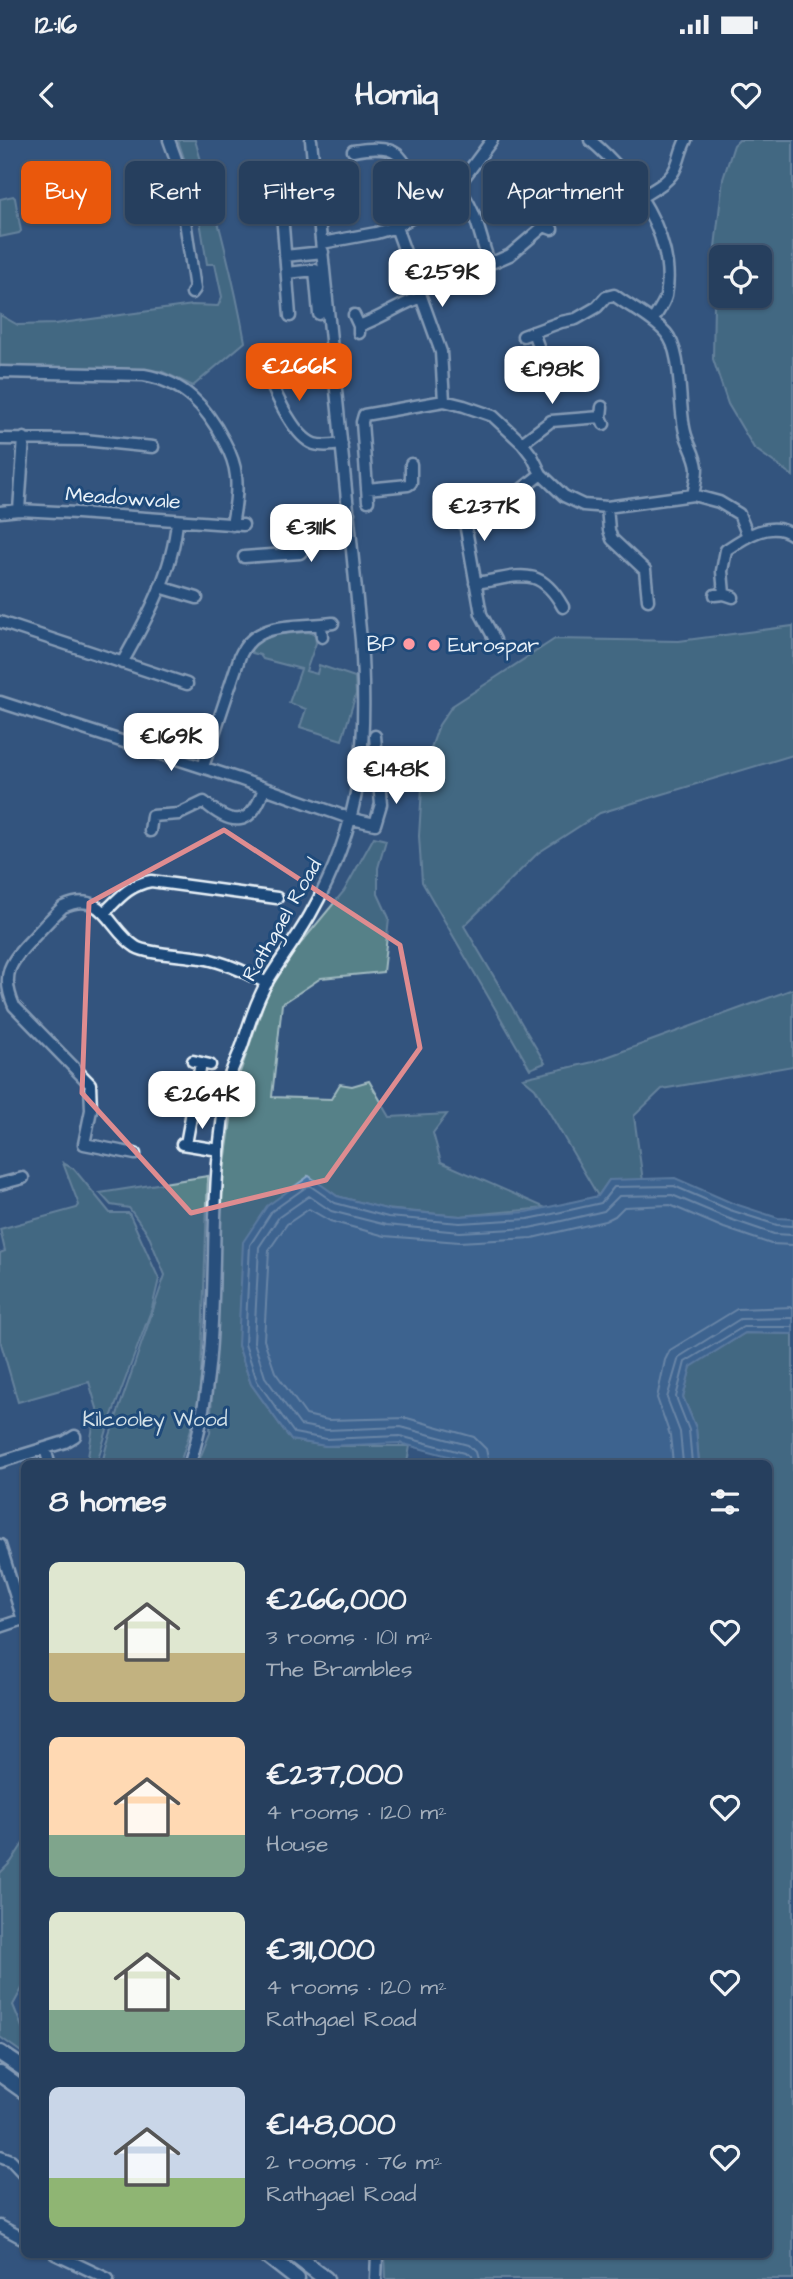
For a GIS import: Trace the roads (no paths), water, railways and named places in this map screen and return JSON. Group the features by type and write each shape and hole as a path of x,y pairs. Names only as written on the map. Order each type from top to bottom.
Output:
{"highway":[{"path":"0,2053 21,2068"},
{"path":"0,2074 21,2089"},
{"path":"270,2258 297,2279"},
{"path":"298,2258 326,2279"}],"street":[{"path":"169,140 189,202 185,221 195,289 192,293"},
{"name":"Rathgael Road","path":"311,140 313,161"},
{"path":"590,140 613,161"},
{"path":"648,193 667,181 675,170 686,140"},
{"path":"469,170 490,141"},
{"path":"359,147 389,151 397,154 401,161"},
{"path":"469,201 488,259 494,262 510,255 548,228 547,224"},
{"path":"648,212 662,241 667,263 665,298 653,320"},
{"path":"283,224 290,316"},
{"name":"Rathgael Road","path":"191,1460 200,1433 211,1359 215,1215 227,1085 267,983 310,917 333,872 352,819 363,743 364,674 320,224"},
{"path":"285,256 323,248 401,224"},
{"path":"396,227 440,352 444,401"},
{"path":"287,273 315,270 319,314"},
{"path":"538,346 528,334 576,318 597,307 606,297 614,295 653,320 668,334 677,361 678,393 685,433 696,458 693,495"},
{"path":"354,316 359,329 401,304 421,296"},
{"path":"260,360 290,420 302,437 319,445 342,444"},
{"name":"Meadowvale","path":"0,372 144,375 163,379 181,388 196,399 209,414 232,460 237,484 237,525 19,510 0,512"},
{"path":"368,501 362,422 365,415 444,401 493,416 522,443 541,474 564,496 583,505 607,507 693,495 719,502 739,514 748,536"},
{"path":"522,443 551,421 602,416"},
{"path":"19,510 24,438"},
{"path":"0,439 84,440 153,447"},
{"path":"367,489 416,485 411,464"},
{"path":"502,625 493,635 481,614 465,523 471,517 512,497 541,474"},
{"path":"607,507 608,530 612,539 645,570 647,596 636,592"},
{"path":"253,543 249,557 300,553 307,546 306,523 309,517 349,513"},
{"path":"122,663 149,615 160,587 177,521"},
{"path":"724,595 722,571 726,550 748,536 772,527 793,535"},
{"path":"475,583 527,576 560,591 562,607"},
{"path":"160,587 197,598"},
{"path":"0,622 187,684"},
{"path":"203,767 240,656 248,642 274,628 333,623"},
{"path":"321,625 322,637"},
{"path":"0,702 203,767 352,819 375,824 381,804 375,736"},
{"path":"150,831 152,816 179,814 204,802 220,816 231,820 261,813 264,788"},
{"path":"104,913 129,887 151,881 271,893"},
{"path":"135,1154 84,1144 91,1110 90,1083 14,1006 8,995 6,977 14,958 63,906 86,901 99,908 135,946 210,960 246,972 267,983"},
{"path":"201,1063 183,1144 219,1150"},
{"path":"0,1184 23,1178"},
{"path":"0,1462 75,1437"},
{"path":"45,1448 48,1460"},
{"path":"0,1545 21,1610"},
{"path":"0,1627 21,1620"},
{"path":"0,2156 11,2160 21,2171"},
{"path":"0,2226 21,2236"},
{"path":"63,2258 108,2279"},
{"path":"376,2279 377,2258"}],"water":[{"path":"309,1176 337,1196 390,1210 460,1216 527,1212 598,1196 609,1180 675,1178 732,1203 778,1218 793,1219 793,1334 745,1333 691,1367 683,1397 696,1428 699,1460 463,1460 400,1443 326,1446 291,1440 251,1384 238,1345 243,1242 267,1206"}],"place":[{"name":"BP","path":"409,644"},
{"name":"Eurospar","path":"434,645"}],"park label":[{"name":"Kilcooley Wood","path":"155,1419"}]}
